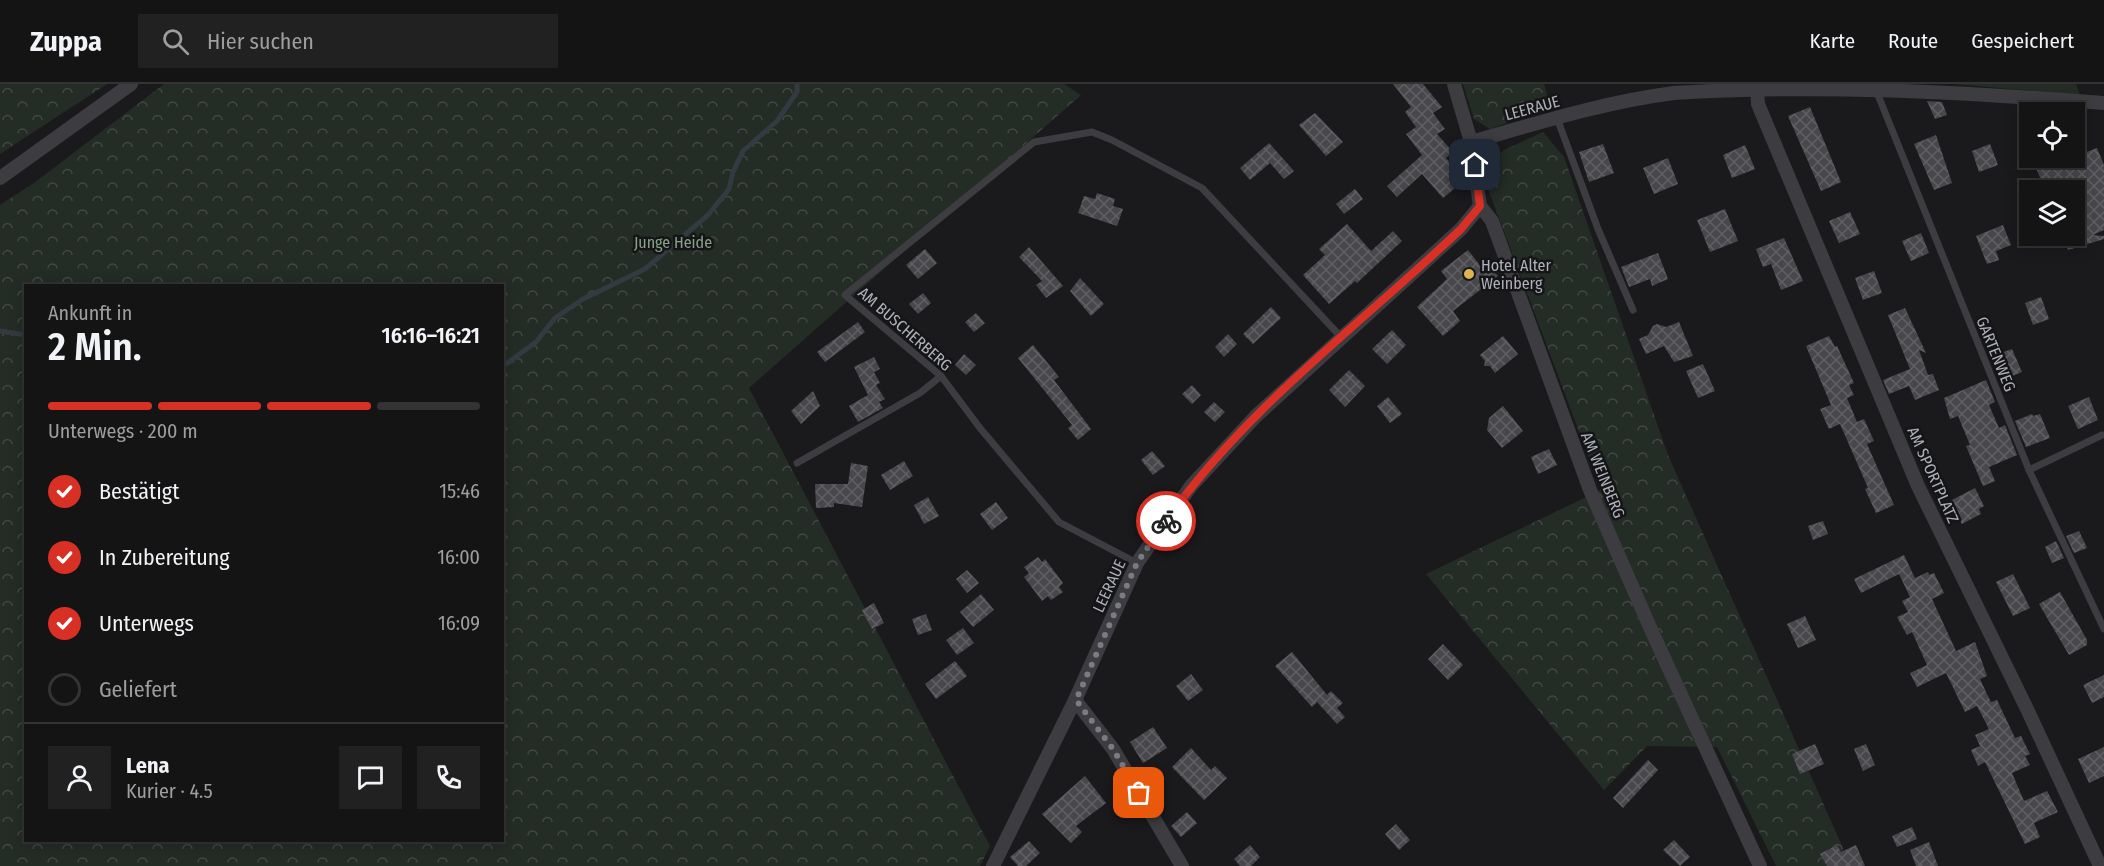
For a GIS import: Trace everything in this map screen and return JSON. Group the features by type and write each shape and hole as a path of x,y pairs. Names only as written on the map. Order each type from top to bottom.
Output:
{"street":[{"path":"0,178 131,84"},
{"name":"AM WEINBERG","path":"1454,84 1471,142 1480,206 1492,221 1590,490 1653,634 1760,866"},
{"name":"LEERAUE","path":"1471,142 1606,104 1675,93 1857,84 2104,103"},
{"name":"AM SPORTPLATZ","path":"1757,88 1758,104 1918,486 2027,709 2100,866"},
{"name":"LEERAUE","path":"993,866 1076,700 1137,563 1191,486 1256,416 1454,236 1480,206"},
{"path":"1076,700 1113,749 1182,866"}],"lane":[{"name":"GARTENWEG","path":"1874,85 2029,470 2104,629"},
{"path":"1557,118 1605,248 1633,310"},
{"name":"AM BUSCHERBERG","path":"1137,563 1059,522 980,428 941,376 845,295 948,215 1034,142 1092,132 1112,140 1202,188 1341,337"},
{"path":"797,463 920,393 941,376"},
{"path":"2029,470 2102,435"}],"green space":[{"path":"0,84 107,84 0,154"},
{"name":"Junge Heide","path":"164,84 1064,84 1081,95 749,388 990,846 980,866 0,866 0,205 34,183"},
{"path":"1463,84 1544,84 1551,107 1490,129 1474,119"},
{"path":"1953,84 2076,84 2080,95"},
{"path":"1543,132 1564,157 1668,455 1851,866 1776,866 1717,747 1647,746 1604,790 1426,574 1601,490 1481,170 1504,150"}],"building":[{"path":"1393,84 1423,84 1442,107 1433,113 1445,129 1437,134 1453,152 1446,158 1459,173 1454,177 1460,184 1443,198 1422,174 1397,197 1387,186 1422,155 1406,134 1416,127 1405,112 1411,107"},
{"path":"1927,101 1942,102 1947,115 1935,119"},
{"path":"1810,107 1841,182 1821,191 1788,116"},
{"path":"1315,113 1343,142 1326,156 1299,125"},
{"path":"1936,135 1952,183 1934,190 1914,144"},
{"path":"1269,143 1294,171 1284,179 1270,163 1250,180 1240,168"},
{"path":"1603,144 1614,173 1589,182 1579,152"},
{"path":"1990,144 1998,165 1979,172 1972,151"},
{"path":"1745,145 1755,169 1732,178 1723,155"},
{"path":"2097,148 2104,165 2104,230 2093,235 2104,236 2104,239 2085,245 2085,180 2041,180 2036,168 2085,168 2085,152"},
{"path":"1668,158 1678,184 1654,194 1643,168"},
{"path":"1355,189 1363,199 1344,214 1336,204"},
{"path":"1097,193 1115,199 1113,206 1123,209 1117,226 1078,213 1084,196 1095,199"},
{"path":"1725,209 1738,241 1710,252 1697,220"},
{"path":"1850,212 1860,234 1839,243 1829,221"},
{"path":"1347,224 1371,251 1393,231 1402,241 1357,283 1355,281 1329,304 1303,275 1325,255 1319,249"},
{"path":"2003,225 2011,245 1996,251 1999,260 1987,264 1976,236"},
{"path":"1921,233 1929,253 1911,261 1902,241"},
{"path":"1784,238 1803,281 1781,290 1771,264 1763,267 1756,249"},
{"path":"2067,246 2081,246 2068,250"},
{"path":"1029,247 1063,286 1046,298 1036,285 1042,281 1019,257"},
{"path":"925,249 937,263 918,279 906,265"},
{"path":"1468,250 1482,268 1488,264 1498,276 1453,311 1460,321 1443,336 1417,307 1447,279 1441,271"},
{"path":"1658,253 1668,279 1652,286 1650,279 1629,287 1621,267"},
{"path":"1874,271 1882,293 1863,300 1855,278"},
{"path":"1080,278 1104,304 1091,316 1070,291"},
{"path":"923,293 931,303 918,314 909,304"},
{"path":"2041,297 2049,319 2033,325 2025,303"},
{"path":"1271,307 1281,318 1253,344 1243,334"},
{"path":"1905,308 1926,353 1919,350 1928,375 1933,374 1939,390 1915,400 1909,386 1889,394 1883,380 1910,369 1888,315"},
{"path":"976,313 985,323 974,332 965,322"},
{"path":"858,322 865,332 825,362 817,352"},
{"path":"1679,322 1693,356 1674,362 1664,346 1646,354 1639,339 1648,335 1653,326 1657,324 1666,327"},
{"path":"1392,330 1406,345 1387,364 1372,349"},
{"path":"1228,334 1237,344 1224,357 1215,347"},
{"path":"1503,336 1518,354 1495,373 1490,366 1484,366 1485,361 1480,355"},
{"path":"1829,336 1835,347 1837,346 1854,383 1849,385 1854,395 1847,398 1857,422 1864,419 1874,441 1867,444 1894,505 1876,513 1865,489 1868,488 1840,424 1829,429 1820,409 1831,405 1806,346"},
{"path":"1033,345 1059,377 1054,380 1091,429 1078,440 1068,428 1072,425 1018,358"},
{"path":"2012,349 2022,372 2005,379 1995,355"},
{"path":"964,354 976,365 966,375 955,365"},
{"path":"874,357 880,369 874,372 880,383 876,385 885,399 879,402 883,408 858,422 849,406 868,395 854,367"},
{"path":"1703,364 1715,391 1698,398 1686,371"},
{"path":"1349,370 1365,386 1345,407 1329,390"},
{"path":"1986,380 1995,402 1989,405 1999,428 2005,425 2017,455 1989,467 1995,481 1983,486 1966,446 1970,445 1958,416 1950,419 1944,398"},
{"path":"1192,385 1201,395 1192,404 1182,394"},
{"path":"813,391 820,406 801,424 791,411"},
{"path":"1388,397 1402,414 1390,423 1377,406"},
{"path":"2089,397 2098,420 2078,429 2068,406"},
{"path":"1214,402 1225,412 1215,422 1204,412"},
{"path":"1503,406 1523,431 1502,448 1487,430 1489,418"},
{"path":"2032,414 2033,416 2040,414 2050,438 2026,447 2015,421"},
{"path":"1549,449 1557,465 1538,474 1531,457"},
{"path":"1152,451 1165,466 1153,475 1141,460"},
{"path":"904,461 913,476 890,490 881,475"},
{"path":"851,463 868,466 862,507 834,503 834,507 816,508 815,484 848,484"},
{"path":"1975,488 1984,506 1979,509 1981,514 1962,524 1950,501"},
{"path":"928,497 939,516 924,524 914,505"},
{"path":"996,502 1008,518 992,530 980,514"},
{"path":"1823,521 1828,534 1813,540 1808,526"},
{"path":"2079,531 2087,548 2074,553 2066,536"},
{"path":"2056,541 2064,558 2052,563 2045,547"},
{"path":"1904,555 1915,578 1928,572 1929,575 1934,573 1944,593 1932,599 1956,651 1975,642 1987,676 1980,679 1986,692 1991,702 1997,700 2015,738 2021,736 2030,754 2025,756 2030,765 2012,773 2024,801 2047,791 2058,812 2034,823 2040,837 2025,844 1985,762 1978,766 1971,750 1980,746 1975,735 1989,729 1977,706 1965,712 1946,673 1917,687 1910,673 1927,665 1912,632 1907,635 1897,617 1908,612 1902,601 1910,597 1899,574 1861,593 1854,579"},
{"path":"1038,557 1042,562 1045,559 1063,583 1059,587 1063,592 1051,600 1048,596 1042,601 1024,577 1029,573 1024,567"},
{"path":"967,570 979,583 967,593 956,579"},
{"path":"2013,574 2030,608 2013,616 1996,582"},
{"path":"2060,592 2087,640 2087,645 2069,655 2039,604"},
{"path":"981,594 994,610 973,627 960,612"},
{"path":"874,603 884,623 872,629 862,610"},
{"path":"926,614 932,630 918,635 912,619"},
{"path":"1805,616 1816,640 1798,648 1787,624"},
{"path":"963,628 974,643 957,655 946,640"},
{"path":"1443,644 1463,665 1448,680 1428,659"},
{"path":"1292,652 1327,695 1331,691 1343,703 1337,708 1345,717 1337,724 1317,702 1312,707 1275,666"},
{"path":"955,661 967,676 936,699 925,684"},
{"path":"1191,674 1203,690 1188,701 1176,686"},
{"path":"2104,675 2104,697 2092,703 2083,685"},
{"path":"1153,727 1167,748 1143,763 1130,742"},
{"path":"1815,744 1824,764 1800,774 1792,754"},
{"path":"1866,744 1875,765 1863,771 1854,749"},
{"path":"2104,747 2104,776 2089,783 2078,759"},
{"path":"1191,748 1211,770 1215,766 1227,778 1204,800 1172,767"},
{"path":"1648,760 1658,770 1623,808 1613,798"},
{"path":"1085,776 1106,803 1076,826 1082,832 1071,843 1042,814"},
{"path":"1187,812 1197,823 1181,837 1171,826"},
{"path":"1396,824 1410,840 1399,850 1385,834"},
{"path":"1912,827 1917,839 1897,847 1892,836"},
{"path":"1674,840 1690,857 1680,866 1663,850"},
{"path":"1029,841 1040,853 1026,866 1018,866 1010,857"},
{"path":"1929,842 1938,866 1916,866 1910,850"},
{"path":"1250,845 1260,857 1251,866 1240,866 1234,859"},
{"path":"1837,845 1841,852 1856,845 1865,866 1827,866 1820,854"}],"waterway":[{"path":"504,366 536,342 555,318 583,299 645,269 708,215 729,189 733,172 743,151 777,121 797,92 797,84"},
{"path":"0,331 24,335"}],"way so far":[{"path":"1139,793 1113,749 1076,700 1137,563 1166,521"}],"place":[{"name":"Hotel Alter Weinberg","path":"1469,274"}],"route":[{"path":"1166,521 1191,486 1256,416 1461,229 1480,206 1475,165"}]}
